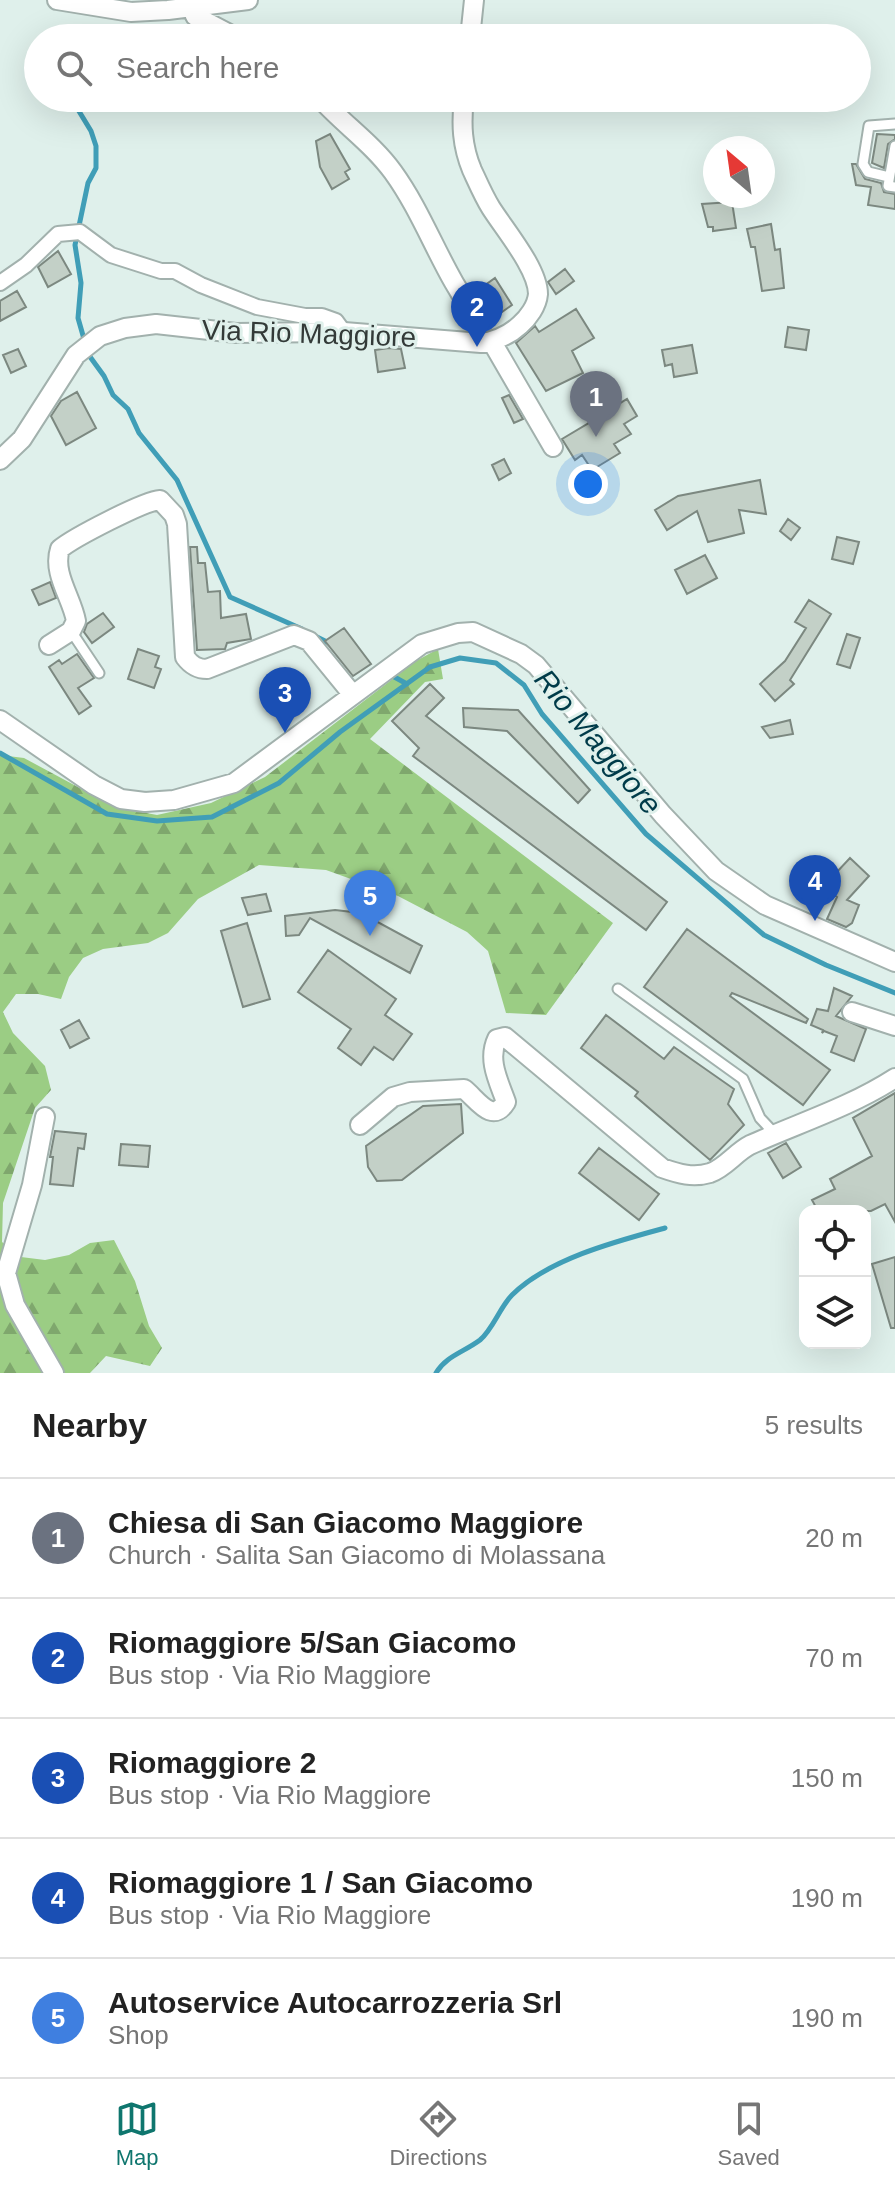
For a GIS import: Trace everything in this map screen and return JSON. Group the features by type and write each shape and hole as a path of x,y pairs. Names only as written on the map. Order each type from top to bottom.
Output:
{"street":[{"path":"57,0 131,12 248,0"},
{"path":"471,24 474,0"},
{"path":"192,7 195,16 210,24"},
{"path":"336,112 393,172 414,205 447,270 480,321"},
{"path":"463,112 462,134 471,169 489,205 529,267 538,291 535,307 525,321 492,342 553,447"},
{"path":"0,283 26,265 58,234 80,232 111,255 161,271 175,271 257,307 331,319 344,332"},
{"name":"Via Rio Maggiore","path":"0,460 22,439 68,363 78,340 140,325 236,333 344,332 492,342"},
{"path":"49,645 71,631 76,617 60,573 60,549 129,512 160,500 174,515 177,524 185,657 189,662 200,669 207,669 294,635 300,636 309,641 353,695"},
{"path":"0,720 94,785 121,799 145,802 174,800 234,783 411,650 441,637 473,632 506,645 536,665 663,815 716,871 765,905 895,962"},
{"path":"852,1012 895,1026"},
{"path":"360,1125 393,1097 410,1092 464,1089 485,1110 502,1108 506,1102 496,1078 492,1049 497,1039 505,1037 662,1168 683,1175 714,1172 746,1147 867,1096 895,1078"},
{"path":"45,1117 32,1185 6,1273 15,1305 54,1373"}],"lane":[{"path":"889,177 868,172 863,164 869,126 895,124"},
{"path":"895,146 888,186 895,187"},
{"path":"71,631 99,673"},
{"path":"618,989 743,1079 760,1118 776,1135"}],"green space":[{"path":"438,649 443,679 425,682 370,739 613,923 546,1015 506,1013 488,951 467,932 398,896 326,870 259,865 198,899 168,933 148,943 103,949 83,958 69,977 61,999 38,994 16,994 3,1012 13,1033 45,1066 51,1090 35,1108 3,1203 2,1242 21,1257 45,1260 69,1255 90,1243 114,1240 135,1281 149,1326 162,1348 150,1366 106,1356 90,1373 0,1373 0,755 24,758 115,807 157,815 211,803 265,777 416,661"}],"building":[{"path":"330,134 350,169 345,172 349,179 332,189 320,167 316,141"},
{"path":"877,134 895,135 895,139 888,144 884,168 872,163"},
{"path":"852,164 856,164 865,179 881,183 884,192 895,194 895,209 868,205 871,187 856,185"},
{"path":"703,208 733,208 736,228 713,231 713,227 708,227"},
{"path":"771,224 775,250 780,249 784,288 762,291 755,247 751,247 747,229"},
{"path":"58,251 71,274 48,287 38,267"},
{"path":"565,269 574,281 556,294 548,282"},
{"path":"495,278 512,305 492,319 474,293"},
{"path":"17,291 26,307 0,321 0,301"},
{"path":"576,309 594,338 572,351 583,373 546,391 516,343 535,326 539,332"},
{"path":"788,327 809,330 806,350 785,347"},
{"path":"692,345 697,373 674,377 672,364 665,366 662,350"},
{"path":"18,349 26,366 11,373 3,355"},
{"path":"401,349 405,368 378,372 375,350"},
{"path":"593,379 609,410 627,399 637,416 624,424 631,434 614,444 620,453 592,470 582,455 575,460 562,439 592,421 575,388"},
{"path":"77,392 96,428 66,445 51,416 61,401"},
{"path":"509,395 523,419 514,423 502,398"},
{"path":"504,459 511,473 499,480 492,465"},
{"path":"760,480 766,514 739,510 744,533 708,542 697,511 667,530 655,510 678,496"},
{"path":"788,519 800,528 791,540 780,531"},
{"path":"837,537 859,542 853,564 832,559"},
{"path":"190,547 197,547 198,563 205,563 208,592 220,591 221,618 246,614 251,639 227,643 225,649 197,650"},
{"path":"705,555 717,578 687,594 675,570"},
{"path":"50,582 56,598 39,605 32,590"},
{"path":"809,600 831,614 790,680 794,684 775,701 760,684 785,661 806,628 795,622"},
{"path":"103,613 114,627 92,643 84,632 87,624"},
{"path":"344,628 371,664 353,676 325,641"},
{"path":"847,634 860,638 850,668 837,664"},
{"path":"138,649 159,656 155,667 161,669 154,688 128,679"},
{"path":"77,654 94,678 78,688 91,706 79,714 49,667 59,660 62,664"},
{"path":"430,684 444,698 426,716 667,902 646,930 413,756 419,748 392,721"},
{"path":"463,708 518,710 590,790 578,803 507,731 464,727"},
{"path":"790,720 793,734 770,738 762,727"},
{"path":"850,858 869,876 847,900 859,905 852,923 846,927 827,919 837,897 811,879 822,863 836,873"},
{"path":"266,894 271,911 248,915 242,898"},
{"path":"335,910 361,913 422,946 410,973 310,918 299,935 286,936 285,916"},
{"path":"247,923 270,999 243,1007 221,931"},
{"path":"687,929 808,1019 806,1023 732,993 730,996 830,1070 803,1105 644,987"},
{"path":"328,950 396,999 385,1015 412,1034 393,1060 374,1047 361,1065 338,1048 351,1029 298,992"},
{"path":"834,988 852,996 836,1016 866,1029 854,1061 831,1052 837,1036 822,1033 823,1030 811,1025 817,1009 828,1011"},
{"path":"606,1015 664,1059 674,1047 734,1089 728,1104 744,1125 710,1160 635,1096 638,1092 581,1048"},
{"path":"79,1020 89,1038 70,1048 61,1030"},
{"path":"895,1093 895,1222 885,1204 871,1211 871,1205 815,1205 812,1200 835,1189 830,1179 872,1156 853,1118"},
{"path":"461,1104 463,1133 402,1180 377,1181 368,1167 366,1146 423,1106"},
{"path":"55,1131 86,1134 84,1149 78,1148 73,1186 50,1184 53,1157 50,1157"},
{"path":"786,1143 801,1167 783,1178 768,1153"},
{"path":"121,1144 150,1146 148,1167 119,1165"},
{"path":"599,1148 659,1194 639,1220 579,1173"},
{"path":"895,1257 895,1328 891,1328 872,1264"}],"waterway":[{"path":"79,112 96,146 96,168 88,183 75,245 81,283 78,318 84,339"},
{"path":"88,354 113,395 128,409 139,433 177,480 230,597 302,629"},
{"path":"311,634 331,644"},
{"name":"Rio Maggiore","path":"0,753 107,814 157,821 212,817 279,783 340,732 430,667 460,658 496,663 524,685 542,714 646,834 764,935 895,993"},
{"path":"389,674 407,684"},
{"path":"436,1373 450,1358 480,1340 512,1295 544,1271 584,1253 665,1228"}],"place":[{"name":"Riomaggiore 5/San Giacomo","path":"477,347"},
{"name":"Chiesa di San Giacomo Maggiore","path":"596,437"},
{"name":"Riomaggiore 2","path":"285,733"},
{"name":"Riomaggiore 1 / San Giacomo","path":"815,921"},
{"name":"Autoservice Autocarrozzeria Srl","path":"370,936"}]}
